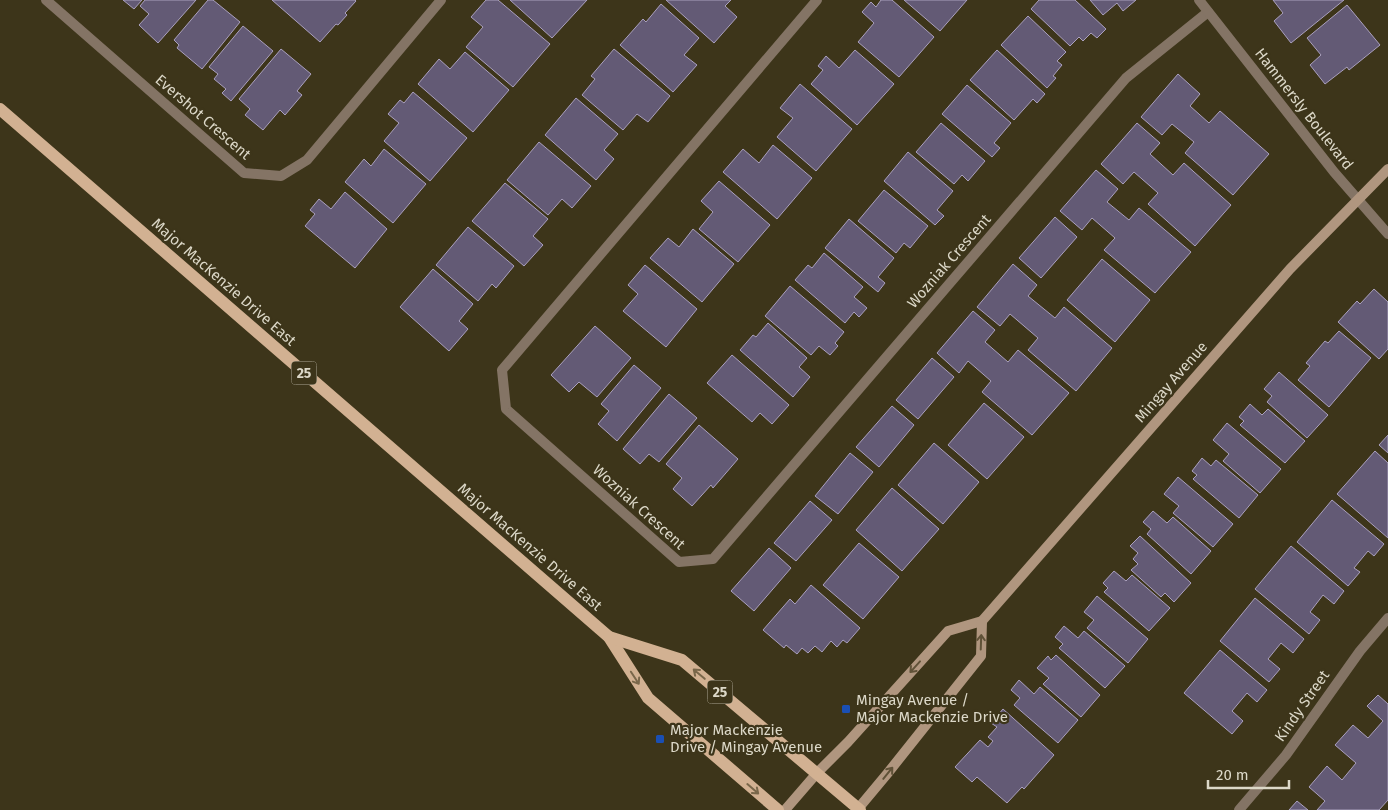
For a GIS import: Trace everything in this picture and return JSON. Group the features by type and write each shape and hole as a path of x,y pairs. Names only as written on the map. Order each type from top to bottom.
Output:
{"main road":[{"name":"Major MacKenzie Drive East","path":"0,109 609,637 648,698 778,810"},
{"name":"Major MacKenzie Drive East","path":"609,637 682,660 858,809"}],"street":[{"name":"Evershot Crescent","path":"46,0 244,173 281,176 307,160 441,0"},
{"name":"Wozniak Crescent","path":"817,0 502,370 506,409 679,562 713,559 1126,78 1208,12"},
{"name":"Hammersly Boulevard","path":"1199,0 1358,200 1388,234"},
{"name":"Mingay Avenue","path":"982,620 1290,269 1388,169"},
{"name":"Kindy Street","path":"1239,810 1286,755 1360,651 1388,618"},
{"path":"785,810 948,631 982,620 981,656 858,809"}],"building":[{"path":"123,0 142,0 134,9"},
{"path":"145,0 196,0 158,43 139,25 149,14 140,6"},
{"path":"208,0 213,0 240,22 202,69 177,48 179,45 174,40"},
{"path":"272,0 356,1 345,13 347,15 320,42"},
{"path":"486,0 498,0 550,44 513,87 466,47 483,27 471,17"},
{"path":"510,0 587,0 552,38"},
{"path":"666,0 731,0 725,6 737,17 714,43"},
{"path":"881,0 892,0 934,37 899,77 858,42 874,23 862,12 871,2 876,7"},
{"path":"904,0 967,0 940,31"},
{"path":"1039,0 1075,0 1106,29 1097,38 1091,33 1083,41 1079,37 1070,46 1031,9"},
{"path":"1090,0 1136,0 1123,11 1117,3 1103,15"},
{"path":"1273,0 1344,0 1291,43 1274,21 1283,13"},
{"path":"661,4 699,38 684,55 697,65 673,92 620,45 643,19 646,22"},
{"path":"1347,5 1380,45 1349,70 1347,67 1325,84 1310,65 1321,55 1307,38"},
{"path":"1028,16 1066,52 1057,61 1062,65 1053,76 1056,78 1047,88 1001,45"},
{"path":"243,26 273,51 231,101 222,93 226,89 214,79 218,74 209,67"},
{"path":"281,49 311,74 297,91 302,95 285,115 280,110 263,130 245,115 250,109 239,99"},
{"path":"614,49 670,96 648,122 637,114 623,130 582,95 595,79 591,76"},
{"path":"855,50 894,84 857,125 811,84 823,70 818,66 826,56 839,68"},
{"path":"997,50 1045,94 1037,103 1033,99 1014,120 970,80"},
{"path":"465,52 509,90 473,132 418,84 439,59 450,69"},
{"path":"1178,74 1200,94 1190,106 1209,123 1220,111 1269,154 1233,195 1185,153 1194,142 1172,124 1162,135 1141,117"},
{"path":"800,84 852,129 816,171 777,137 793,118 780,108"},
{"path":"967,85 1011,123 994,143 1000,148 992,157 942,114"},
{"path":"413,92 467,138 430,181 384,141 399,123 388,114 400,100 404,103"},
{"path":"576,98 618,134 604,150 614,159 596,180 545,135"},
{"path":"941,123 985,161 968,181 962,175 954,184 916,152"},
{"path":"1137,123 1160,143 1150,154 1173,175 1184,163 1231,205 1195,246 1148,204 1158,193 1134,172 1123,184 1101,164"},
{"path":"539,142 591,186 572,208 562,199 548,215 507,180"},
{"path":"773,145 812,178 777,219 723,172 743,149 759,163"},
{"path":"384,149 426,184 393,223 345,182 364,159 371,166"},
{"path":"908,152 953,191 937,210 944,216 935,225 884,181"},
{"path":"1096,170 1118,189 1107,202 1129,220 1139,208 1191,252 1155,293 1104,250 1115,238 1092,218 1082,230 1060,211"},
{"path":"719,181 770,225 738,262 699,229 713,212 701,201"},
{"path":"505,183 548,219 533,236 543,245 524,266 472,221"},
{"path":"884,190 928,226 910,248 904,243 896,253 858,221"},
{"path":"345,192 387,229 355,268 305,226 315,214 310,210 319,199 331,209"},
{"path":"1055,217 1077,237 1041,278 1019,258"},
{"path":"849,219 894,258 878,277 885,283 878,292 825,248"},
{"path":"468,227 514,266 496,288 492,284 478,301 436,265"},
{"path":"693,229 734,264 702,302 650,258 668,238 679,247"},
{"path":"824,253 863,287 854,297 867,308 859,317 854,312 845,323 795,280 808,265 812,268"},
{"path":"1102,259 1150,300 1115,342 1067,300"},
{"path":"1013,264 1037,285 1028,296 1055,318 1064,307 1112,348 1076,391 1028,350 1038,338 1010,314 1000,326 977,307"},
{"path":"645,265 697,309 666,347 623,311 638,294 628,285"},
{"path":"433,269 473,304 459,321 468,329 449,351 400,307"},
{"path":"790,286 844,332 835,343 838,346 830,355 819,346 811,355 765,316"},
{"path":"1374,289 1388,302 1388,349 1379,359 1338,322 1357,301 1360,304"},
{"path":"973,311 995,330 985,342 1008,362 1018,350 1069,393 1032,435 982,392 991,381 968,361 959,373 937,353"},
{"path":"768,323 807,358 799,367 810,377 793,397 740,350 753,335 756,337"},
{"path":"595,326 631,358 597,397 579,382 569,392 551,375"},
{"path":"1339,331 1371,358 1329,407 1298,380 1310,366 1306,363 1325,341 1328,343"},
{"path":"732,355 789,405 772,424 760,413 752,422 707,383"},
{"path":"932,358 954,377 918,419 896,400"},
{"path":"634,365 661,388 617,441 598,424 609,411 601,404"},
{"path":"1279,372 1328,415 1307,438 1267,402 1272,396 1264,389"},
{"path":"669,394 697,418 659,462 649,454 640,464 623,449"},
{"path":"984,403 1024,437 987,479 948,445"},
{"path":"1250,404 1262,415 1268,409 1305,441 1285,463 1240,425 1244,421 1239,417"},
{"path":"892,406 914,425 879,467 856,447"},
{"path":"1227,423 1281,469 1260,493 1223,461 1229,454 1213,440"},
{"path":"699,425 738,459 713,488 711,485 692,506 673,489 682,478 666,464"},
{"path":"1388,435 1388,453 1379,445"},
{"path":"934,443 979,482 943,524 898,485"},
{"path":"1375,451 1388,463 1388,538 1337,494"},
{"path":"850,453 873,472 838,514 815,496"},
{"path":"1202,458 1211,466 1216,460 1258,495 1239,518 1193,479 1197,475 1192,471"},
{"path":"1178,477 1233,524 1213,547 1173,513 1179,506 1164,494"},
{"path":"892,488 939,529 902,571 856,530"},
{"path":"1332,500 1384,544 1374,556 1368,551 1354,568 1360,572 1348,586 1297,542"},
{"path":"810,501 832,520 796,561 774,543"},
{"path":"1153,511 1167,523 1173,517 1211,551 1191,574 1147,534 1151,529 1143,522"},
{"path":"1140,536 1191,583 1174,602 1165,593 1161,597 1131,570 1138,564 1133,559 1138,553 1130,546"},
{"path":"859,543 899,577 863,619 823,585"},
{"path":"1291,546 1344,591 1334,604 1323,595 1310,612 1320,620 1309,634 1255,589"},
{"path":"769,548 791,568 754,611 731,591"},
{"path":"1114,571 1126,581 1132,575 1170,608 1149,631 1104,592 1108,588 1103,583"},
{"path":"811,585 860,628 847,643 843,640 837,647 831,641 822,652 815,646 808,653 802,648 797,654 786,645 784,648 763,630 790,599 795,604"},
{"path":"1097,596 1148,639 1128,663 1087,628 1094,620 1084,612"},
{"path":"1255,598 1304,639 1293,653 1281,643 1268,659 1280,669 1269,682 1220,641"},
{"path":"1064,626 1078,638 1084,631 1125,666 1105,688 1059,648 1063,644 1055,637"},
{"path":"1220,650 1267,690 1257,702 1247,693 1232,711 1243,721 1232,734 1184,693"},
{"path":"1056,655 1100,695 1081,717 1043,684 1049,678 1037,668 1048,656 1051,660"},
{"path":"1019,680 1034,694 1040,687 1078,720 1058,743 1014,705 1020,698 1011,690"},
{"path":"1378,695 1388,704 1388,800 1379,810 1317,810 1325,801 1309,787 1327,766 1342,780 1356,763 1335,745 1353,725 1368,738 1383,721 1367,706"},
{"path":"1003,709 1054,755 1024,789 1022,787 1007,803 977,777 972,782 955,767 980,740 988,747 993,741 988,737 997,727 991,723"},
{"path":"1297,801 1308,810 1289,810"}],"place":[{"name":"Mingay Avenue / Major Mackenzie Drive","path":"846,709"},
{"name":"Major Mackenzie Drive / Mingay Avenue","path":"660,739"}]}
